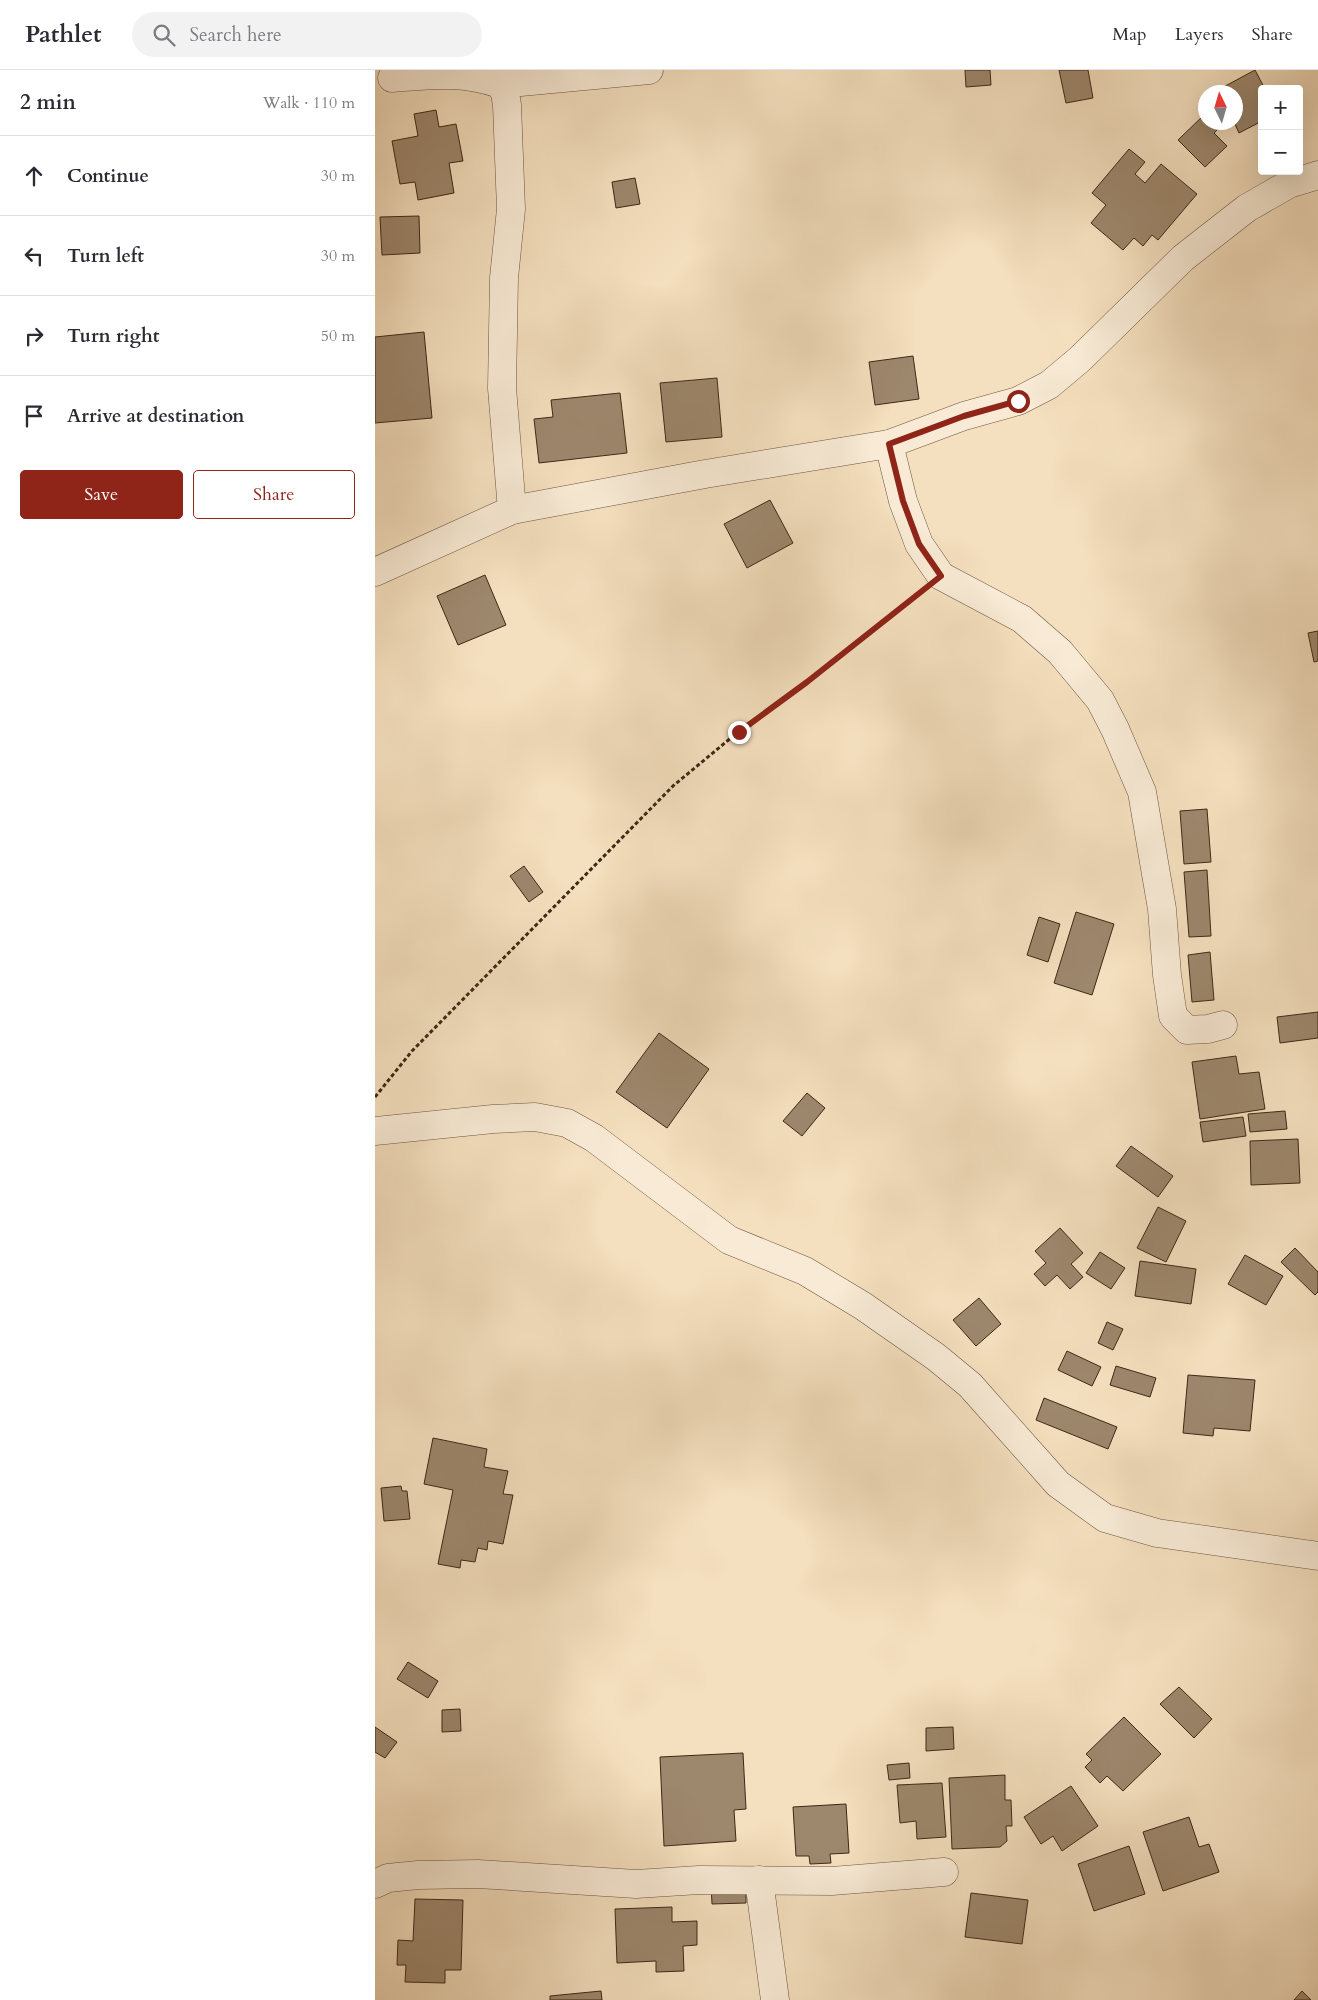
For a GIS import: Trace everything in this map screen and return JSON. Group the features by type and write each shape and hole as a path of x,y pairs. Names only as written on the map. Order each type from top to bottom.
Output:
{"street":[{"path":"387,80 459,74 500,84 649,70"},
{"path":"500,84 505,93 507,105 511,209 504,278 502,388 512,510"},
{"path":"375,572 512,510 705,474 889,444 964,416 1018,401 1049,385 1080,359 1183,258 1247,208 1289,184 1318,175"},
{"path":"889,444 903,501 919,544 941,576 1023,619 1060,652 1100,700 1142,792 1162,909 1167,975 1173,1016 1187,1030 1208,1029 1223,1025"},
{"path":"375,1131 493,1119 535,1117 567,1123 594,1138 729,1240 805,1271 863,1306 935,1357 970,1385 1058,1484 1105,1518 1157,1533 1318,1556"},
{"path":"375,1884 389,1878 418,1875 478,1874 636,1884 699,1880 831,1882 944,1872"},
{"path":"759,1880 775,2000"}],"path":[{"path":"375,1097 412,1051 673,786 739,732 807,682 941,576"}],"building":[{"path":"965,70 990,70 991,85 966,87"},
{"path":"1059,70 1088,70 1093,98 1066,103"},
{"path":"1255,70 1263,85 1258,85 1258,123 1239,133 1238,130 1243,130 1243,85 1227,85"},
{"path":"436,110 439,127 456,124 463,161 449,163 454,193 418,200 415,182 400,184 392,141 418,136 414,114"},
{"path":"1198,121 1198,130 1217,130 1214,133 1227,146 1205,167 1178,140"},
{"path":"1129,149 1145,162 1135,174 1145,183 1161,164 1197,194 1158,240 1152,235 1143,246 1134,238 1123,250 1091,223 1106,205 1092,193"},
{"path":"635,178 640,204 616,208 612,182"},
{"path":"419,216 420,253 382,255 380,217"},
{"path":"424,332 432,418 375,423 375,337"},
{"path":"913,356 919,399 875,405 869,362"},
{"path":"717,378 722,437 666,442 660,383"},
{"path":"620,393 627,453 539,463 534,419 553,417 551,400"},
{"path":"770,500 793,543 747,568 724,524"},
{"path":"485,575 506,625 458,645 437,596"},
{"path":"1318,631 1318,661 1314,662 1308,633"},
{"path":"1207,809 1211,862 1184,864 1180,811"},
{"path":"524,866 543,892 529,902 510,876"},
{"path":"1207,870 1211,936 1189,937 1184,872"},
{"path":"1076,912 1114,924 1092,995 1054,983"},
{"path":"1039,917 1060,924 1048,962 1027,955"},
{"path":"1210,952 1214,1000 1192,1002 1188,955"},
{"path":"1318,1012 1318,1038 1280,1043 1277,1017"},
{"path":"659,1033 709,1069 667,1128 616,1092"},
{"path":"1236,1056 1239,1074 1259,1072 1265,1109 1200,1119 1192,1062"},
{"path":"807,1093 825,1108 802,1136 783,1121"},
{"path":"1285,1111 1287,1129 1250,1132 1248,1114"},
{"path":"1243,1117 1246,1136 1203,1142 1200,1122"},
{"path":"1298,1139 1300,1183 1251,1185 1250,1141"},
{"path":"1131,1146 1173,1176 1158,1197 1116,1166"},
{"path":"1158,1207 1186,1221 1166,1262 1137,1248"},
{"path":"1060,1228 1083,1253 1071,1264 1083,1277 1070,1289 1057,1275 1045,1286 1034,1274 1046,1263 1035,1251"},
{"path":"1295,1248 1318,1272 1318,1292 1315,1295 1281,1262"},
{"path":"1100,1252 1125,1268 1111,1289 1086,1273"},
{"path":"1245,1255 1283,1276 1266,1305 1228,1284"},
{"path":"1140,1261 1196,1269 1191,1304 1135,1296"},
{"path":"979,1298 1001,1324 976,1346 953,1320"},
{"path":"1107,1322 1123,1329 1113,1350 1098,1343"},
{"path":"1067,1351 1101,1367 1092,1386 1058,1370"},
{"path":"1116,1366 1156,1378 1150,1397 1110,1385"},
{"path":"1188,1375 1255,1380 1250,1431 1214,1428 1213,1436 1183,1433"},
{"path":"1044,1398 1117,1427 1108,1449 1036,1420"},
{"path":"433,1438 487,1449 484,1467 508,1471 503,1494 513,1495 503,1544 488,1541 487,1550 478,1548 475,1562 461,1560 460,1568 438,1564 453,1490 424,1484"},
{"path":"401,1486 402,1491 407,1491 410,1519 384,1521 381,1488"},
{"path":"408,1662 438,1681 428,1698 397,1679"},
{"path":"1179,1687 1212,1719 1194,1738 1160,1704"},
{"path":"460,1709 461,1731 442,1732 442,1710"},
{"path":"1124,1717 1161,1754 1123,1791 1107,1776 1100,1783 1085,1767 1092,1760 1086,1754"},
{"path":"375,1727 397,1742 385,1758 375,1752"},
{"path":"953,1727 954,1749 926,1751 926,1728"},
{"path":"743,1753 746,1809 734,1810 736,1841 664,1846 660,1757"},
{"path":"909,1763 910,1778 889,1780 887,1765"},
{"path":"1005,1775 1005,1800 1011,1800 1012,1826 1006,1826 1007,1841 1000,1847 952,1849 949,1778"},
{"path":"942,1783 946,1837 917,1839 916,1821 900,1823 897,1785"},
{"path":"1071,1786 1098,1826 1062,1851 1053,1836 1041,1844 1024,1817"},
{"path":"846,1804 849,1853 830,1854 831,1863 810,1864 809,1856 796,1856 793,1807"},
{"path":"1189,1817 1199,1847 1209,1844 1219,1872 1163,1891 1143,1832"},
{"path":"1129,1846 1145,1894 1094,1911 1078,1864"},
{"path":"746,1883 746,1903 712,1904 711,1884"},
{"path":"971,1893 1028,1900 1022,1944 965,1937"},
{"path":"415,1899 463,1900 461,1970 445,1970 445,1983 405,1982 406,1965 397,1965 398,1940 413,1941"},
{"path":"672,1907 672,1922 697,1921 697,1945 683,1946 684,1971 656,1972 656,1961 617,1963 615,1909"},
{"path":"601,1991 602,2000 550,2000 550,1996"},
{"path":"1302,1991 1311,2000 1294,2000"}],"route":[{"path":"739,732 807,682 941,576 919,544 903,501 889,444 964,416 1018,401"}]}
